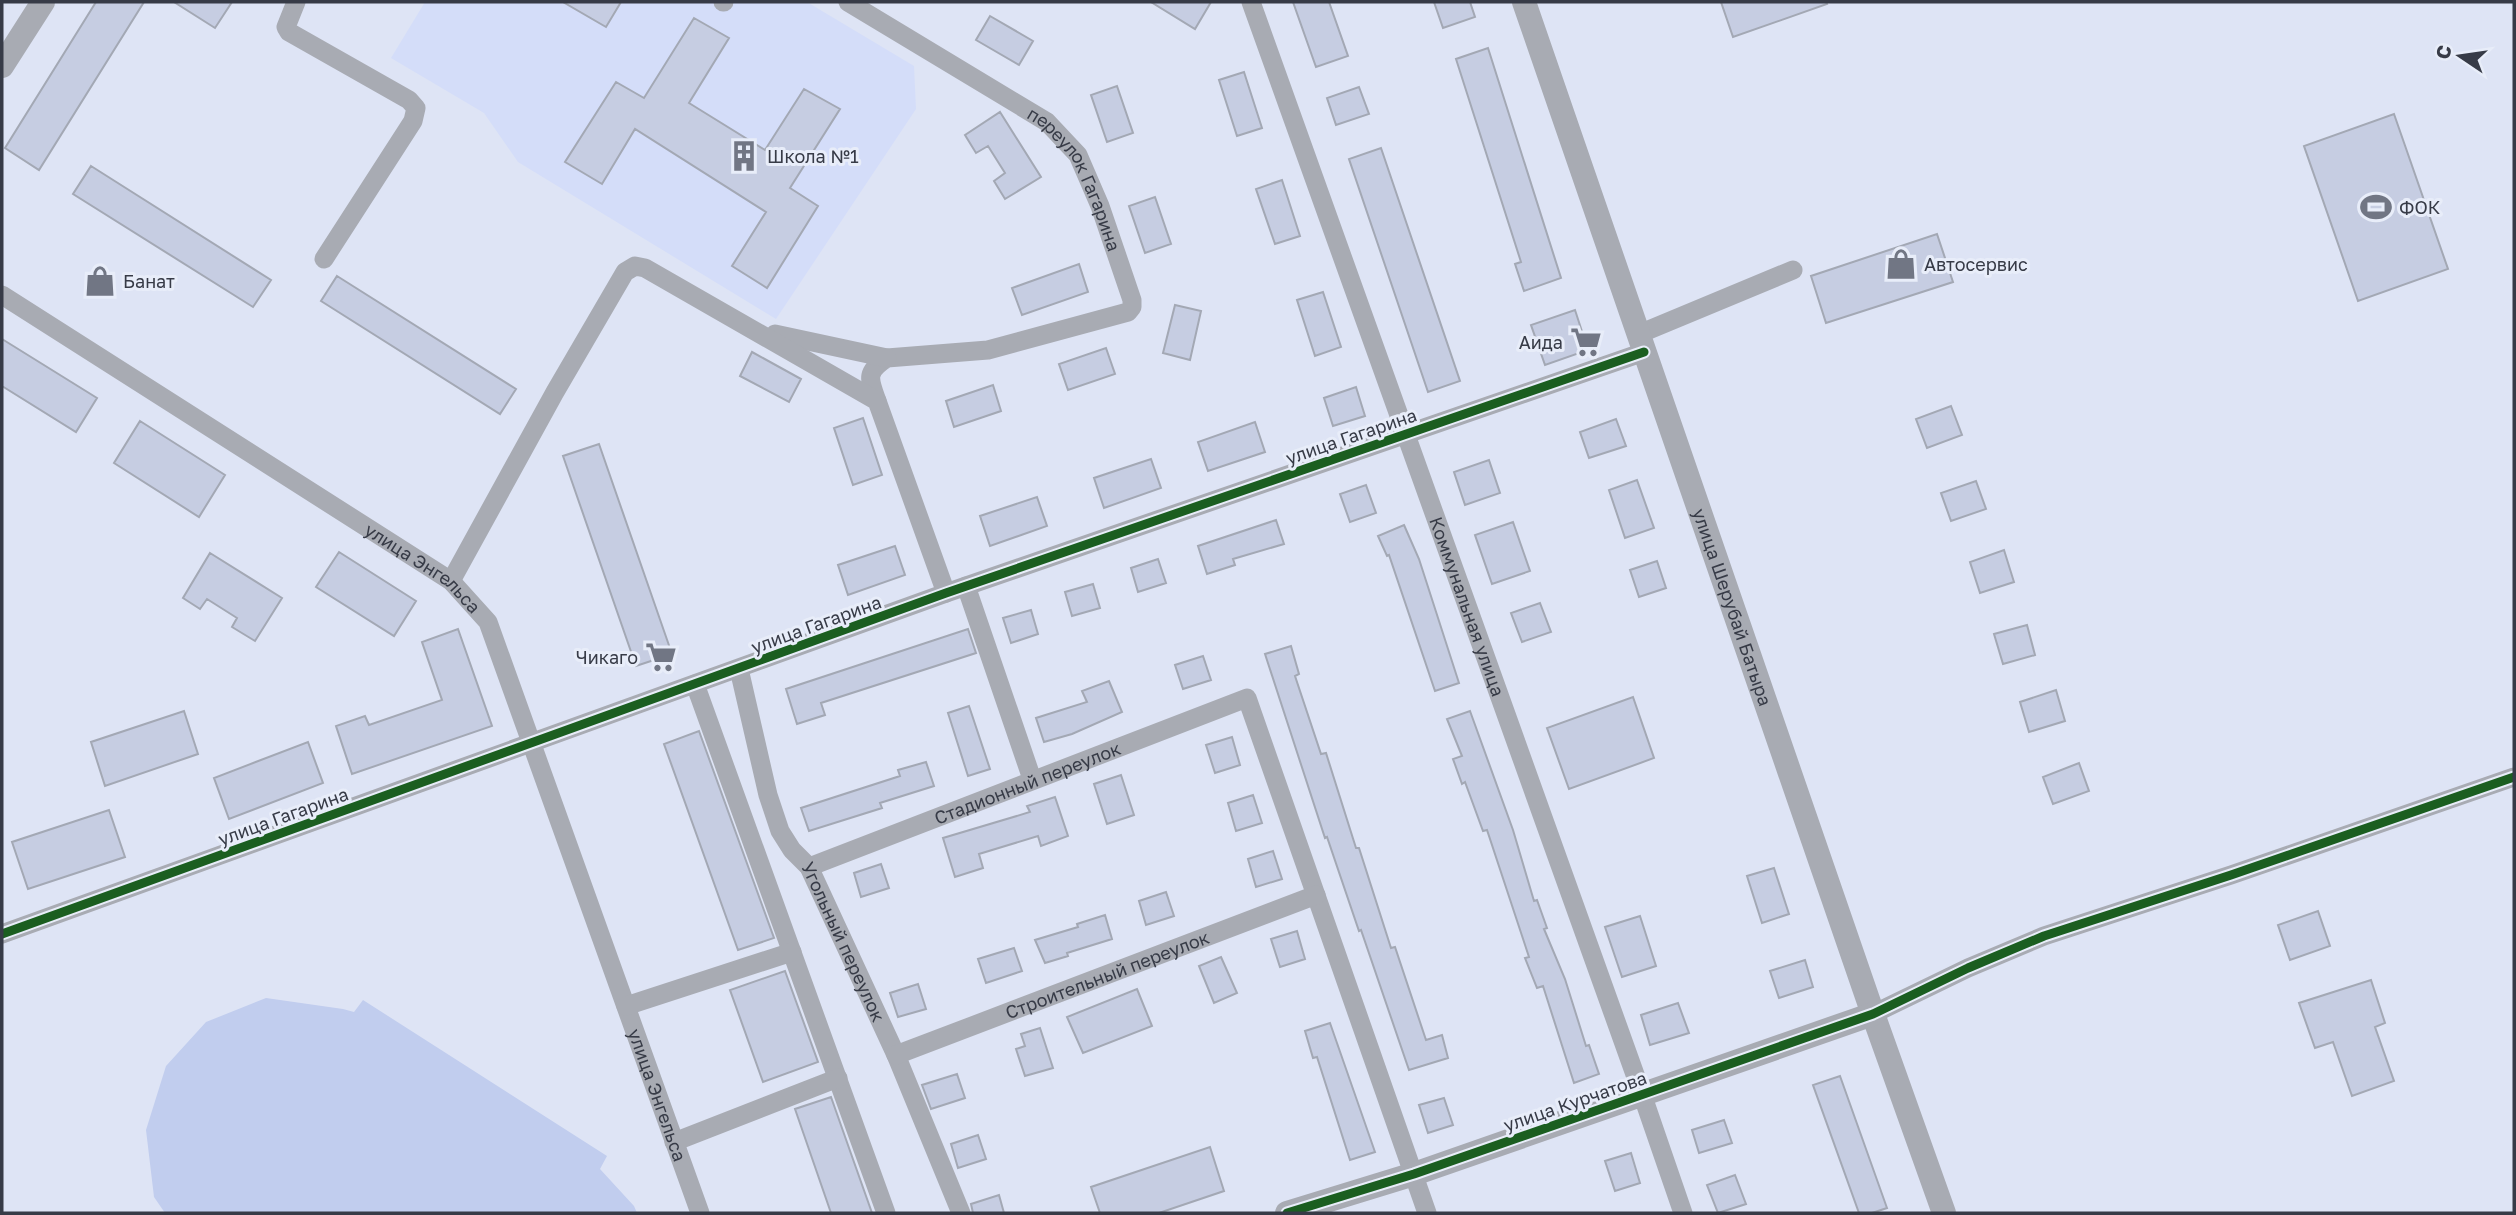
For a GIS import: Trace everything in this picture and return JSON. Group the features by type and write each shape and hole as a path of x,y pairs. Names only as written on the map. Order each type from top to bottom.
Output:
{"street":[{"path":"2,66 43,2"},
{"path":"296,2 286,22 289,32 409,100 415,108 413,121 324,259"},
{"name":"переулок Гагарина","path":"848,2 1047,121 1078,155 1100,206 1132,300 1132,307 1128,312 988,350 887,358"},
{"name":"Коммунальная улица","path":"1251,2 1643,1094 1683,1213"},
{"name":"улица Шерубай Батыра","path":"1524,2 1944,1213"},
{"path":"451,581 555,392 625,272 635,266 645,268 757,330 877,401"},
{"name":"улица Гагарина","path":"2,934 946,593 1405,434 1641,343 1793,270"},
{"name":"улица Энгельса","path":"2,295 451,581 488,622 700,1213"},
{"path":"757,330 887,358"},
{"path":"887,358 874,366 870,381 946,593"},
{"path":"966,586 1032,779"},
{"name":"Угольный переулок","path":"739,669 768,795 780,831 792,850 809,867 896,1055 961,1213"},
{"path":"695,684 886,1213"},
{"name":"Стадионный переулок","path":"809,867 1247,698 1316,895"},
{"path":"1873,1014 1968,968 2044,936 2231,875 2514,777"},
{"path":"1316,895 1427,1213"},
{"name":"Строительный переулок","path":"896,1055 1316,895"},
{"path":"625,1006 792,952"},
{"name":"улица Курчатова","path":"1286,1213 1414,1174 1873,1014"},
{"path":"674,1142 838,1078"}],"shaded area":[{"path":"425,2 807,2 914,66 916,109 776,319 518,162 484,113 391,58"},
{"path":"266,998 354,1012 363,1000 607,1156 600,1169 634,1206 637,1213 165,1213 154,1197 146,1130 166,1066 206,1022"}],"building":[{"path":"96,2 144,2 39,170 5,148"},
{"path":"174,2 232,2 215,28"},
{"path":"563,2 621,2 606,27"},
{"path":"1151,2 1211,2 1195,29"},
{"path":"1293,2 1329,2 1348,56 1316,67"},
{"path":"1434,2 1470,2 1475,17 1443,28"},
{"path":"1721,2 1826,2 1827,4 1733,37"},
{"path":"990,16 1033,41 1019,65 976,40"},
{"name":"Школа №1","path":"694,18 729,38 689,103 765,150 804,89 840,109 790,188 818,206 767,288 732,266 766,212 635,129 602,184 565,162 616,82 644,98"},
{"path":"1488,48 1561,278 1524,291 1515,264 1521,262 1456,59"},
{"path":"1244,72 1262,128 1237,136 1219,80"},
{"path":"1117,86 1133,133 1107,142 1091,95"},
{"path":"1359,87 1369,114 1336,125 1327,98"},
{"path":"1000,112 1041,177 1005,199 994,181 1005,173 988,146 976,153 965,135"},
{"name":"ФОК","path":"2394,114 2448,269 2358,301 2304,146"},
{"path":"1381,148 1460,381 1428,392 1349,159"},
{"path":"91,166 271,280 253,307 73,194"},
{"path":"1282,180 1300,236 1275,244 1256,189"},
{"path":"1155,197 1171,244 1145,253 1129,206"},
{"path":"1937,234 1953,282 1826,323 1811,276"},
{"path":"1079,264 1088,292 1022,315 1012,288"},
{"path":"337,276 516,389 500,414 321,301"},
{"path":"1323,292 1341,347 1315,356 1297,300"},
{"path":"1175,305 1201,311 1190,360 1163,353"},
{"path":"1575,310 1588,350 1545,365 1531,325"},
{"path":"2,339 97,398 76,432 2,386"},
{"path":"1106,348 1115,374 1068,390 1059,364"},
{"path":"752,352 801,379 789,402 740,376"},
{"path":"993,385 1001,411 954,427 946,401"},
{"path":"1356,387 1365,416 1333,426 1324,398"},
{"path":"1951,406 1962,435 1927,448 1916,419"},
{"path":"863,418 882,475 853,485 834,428"},
{"path":"1616,419 1626,446 1589,458 1580,432"},
{"path":"140,421 225,475 199,517 114,463"},
{"path":"1255,422 1265,452 1208,471 1198,442"},
{"path":"599,444 672,654 636,666 563,456"},
{"path":"1151,459 1161,488 1104,508 1094,478"},
{"path":"1489,460 1500,493 1465,505 1454,472"},
{"path":"1637,480 1654,528 1625,538 1609,490"},
{"path":"1976,481 1986,509 1951,521 1941,493"},
{"path":"1366,485 1376,513 1350,522 1340,494"},
{"path":"1037,497 1047,526 990,546 980,516"},
{"path":"1276,520 1284,544 1233,559 1235,565 1207,574 1198,546"},
{"path":"1513,522 1530,571 1492,584 1475,535"},
{"path":"1404,525 1419,559 1459,683 1435,691 1389,555 1387,556 1378,536"},
{"path":"895,546 905,575 848,595 838,565"},
{"path":"2004,550 2014,582 1980,593 1970,562"},
{"path":"339,552 416,601 394,636 316,587"},
{"path":"210,553 282,598 255,641 232,627 237,618 207,599 200,609 183,598"},
{"path":"1158,559 1166,583 1138,592 1131,568"},
{"path":"1657,561 1666,588 1639,597 1630,570"},
{"path":"1093,584 1100,608 1072,616 1065,592"},
{"path":"1540,603 1551,632 1522,642 1511,613"},
{"path":"1031,610 1038,634 1011,643 1003,618"},
{"path":"2027,625 2035,655 2003,664 1994,634"},
{"path":"458,629 492,726 352,774 336,726 365,716 369,725 442,700 422,642"},
{"path":"968,629 976,653 821,703 825,715 797,724 786,689"},
{"path":"1291,646 1299,674 1295,676 1321,754 1326,753 1356,848 1359,848 1391,948 1395,947 1426,1040 1442,1035 1448,1058 1409,1070 1361,930 1359,931 1327,837 1325,838 1265,654"},
{"path":"1203,656 1211,680 1183,689 1175,665"},
{"path":"1109,681 1122,712 1072,734 1044,742 1036,718 1087,702 1082,691"},
{"path":"2056,690 2065,721 2029,732 2020,702"},
{"path":"1633,697 1654,758 1569,789 1547,728"},
{"path":"969,706 990,769 968,776 948,713"},
{"path":"184,711 198,754 105,786 91,742"},
{"path":"1470,711 1513,830 1534,901 1537,900 1547,928 1544,929 1565,979 1586,1046 1589,1045 1599,1074 1574,1083 1543,986 1537,988 1525,958 1529,957 1487,830 1483,831 1465,782 1462,784 1453,759 1462,756 1447,719"},
{"path":"699,731 774,938 738,950 664,744"},
{"path":"1232,737 1240,765 1215,773 1206,745"},
{"path":"308,742 323,783 229,819 214,778"},
{"path":"926,762 934,786 880,803 882,808 809,831 801,808 900,776 898,770"},
{"path":"2079,763 2089,791 2053,804 2043,777"},
{"path":"1121,775 1134,815 1107,824 1094,784"},
{"path":"1253,795 1262,823 1236,831 1228,803"},
{"path":"1055,797 1068,836 1041,846 1038,836 979,854 983,868 955,877 943,838 1030,812 1027,806"},
{"path":"109,810 125,857 28,889 12,842"},
{"path":"1273,851 1282,879 1256,887 1248,859"},
{"path":"881,864 889,888 861,897 854,873"},
{"path":"1774,868 1789,914 1762,923 1747,876"},
{"path":"1166,892 1174,916 1146,925 1139,901"},
{"path":"2318,911 2330,946 2290,960 2278,925"},
{"path":"1105,915 1112,939 1045,963 1035,940 1078,927 1077,924"},
{"path":"1640,916 1656,966 1622,977 1605,927"},
{"path":"1297,931 1305,959 1280,967 1271,939"},
{"path":"1014,948 1022,971 986,983 978,959"},
{"path":"1221,957 1237,993 1214,1003 1199,966"},
{"path":"1805,960 1813,987 1779,998 1770,971"},
{"path":"785,971 818,1062 763,1082 730,990"},
{"path":"2371,980 2385,1023 2375,1027 2394,1081 2352,1096 2333,1042 2315,1048 2299,1003"},
{"path":"918,984 926,1009 898,1017 890,993"},
{"path":"1137,989 1152,1026 1083,1053 1067,1017"},
{"path":"1678,1003 1689,1033 1650,1045 1641,1015"},
{"path":"1330,1023 1375,1152 1350,1160 1317,1057 1313,1058 1305,1031"},
{"path":"1040,1028 1053,1068 1025,1076 1016,1049 1025,1046 1021,1034"},
{"path":"957,1074 965,1098 931,1109 922,1085"},
{"path":"1840,1076 1887,1208 1872,1213 1859,1213 1813,1085"},
{"path":"831,1097 872,1213 831,1213 795,1109"},
{"path":"1444,1098 1453,1125 1428,1133 1419,1105"},
{"path":"1724,1120 1732,1143 1699,1153 1692,1130"},
{"path":"978,1135 986,1159 958,1168 951,1144"},
{"path":"1210,1147 1224,1191 1159,1213 1100,1213 1091,1187"},
{"path":"1631,1153 1640,1183 1615,1191 1605,1161"},
{"path":"1735,1175 1746,1204 1718,1213 1707,1185"},
{"path":"999,1195 1004,1213 973,1213 971,1204"}],"cycle path":[{"path":"2,934 946,593 1644,352"},
{"path":"1287,1213 1414,1174 1873,1014 1968,968 2044,936 2231,875 2514,777"}],"place":[{"name":"Школа №1","path":"744,156"},
{"name":"ФОК","path":"2376,207"},
{"name":"Автосервис","path":"1901,264"},
{"name":"Банат","path":"100,281"},
{"name":"Аида","path":"1586,342"},
{"name":"Чикаго","path":"661,657"}]}
